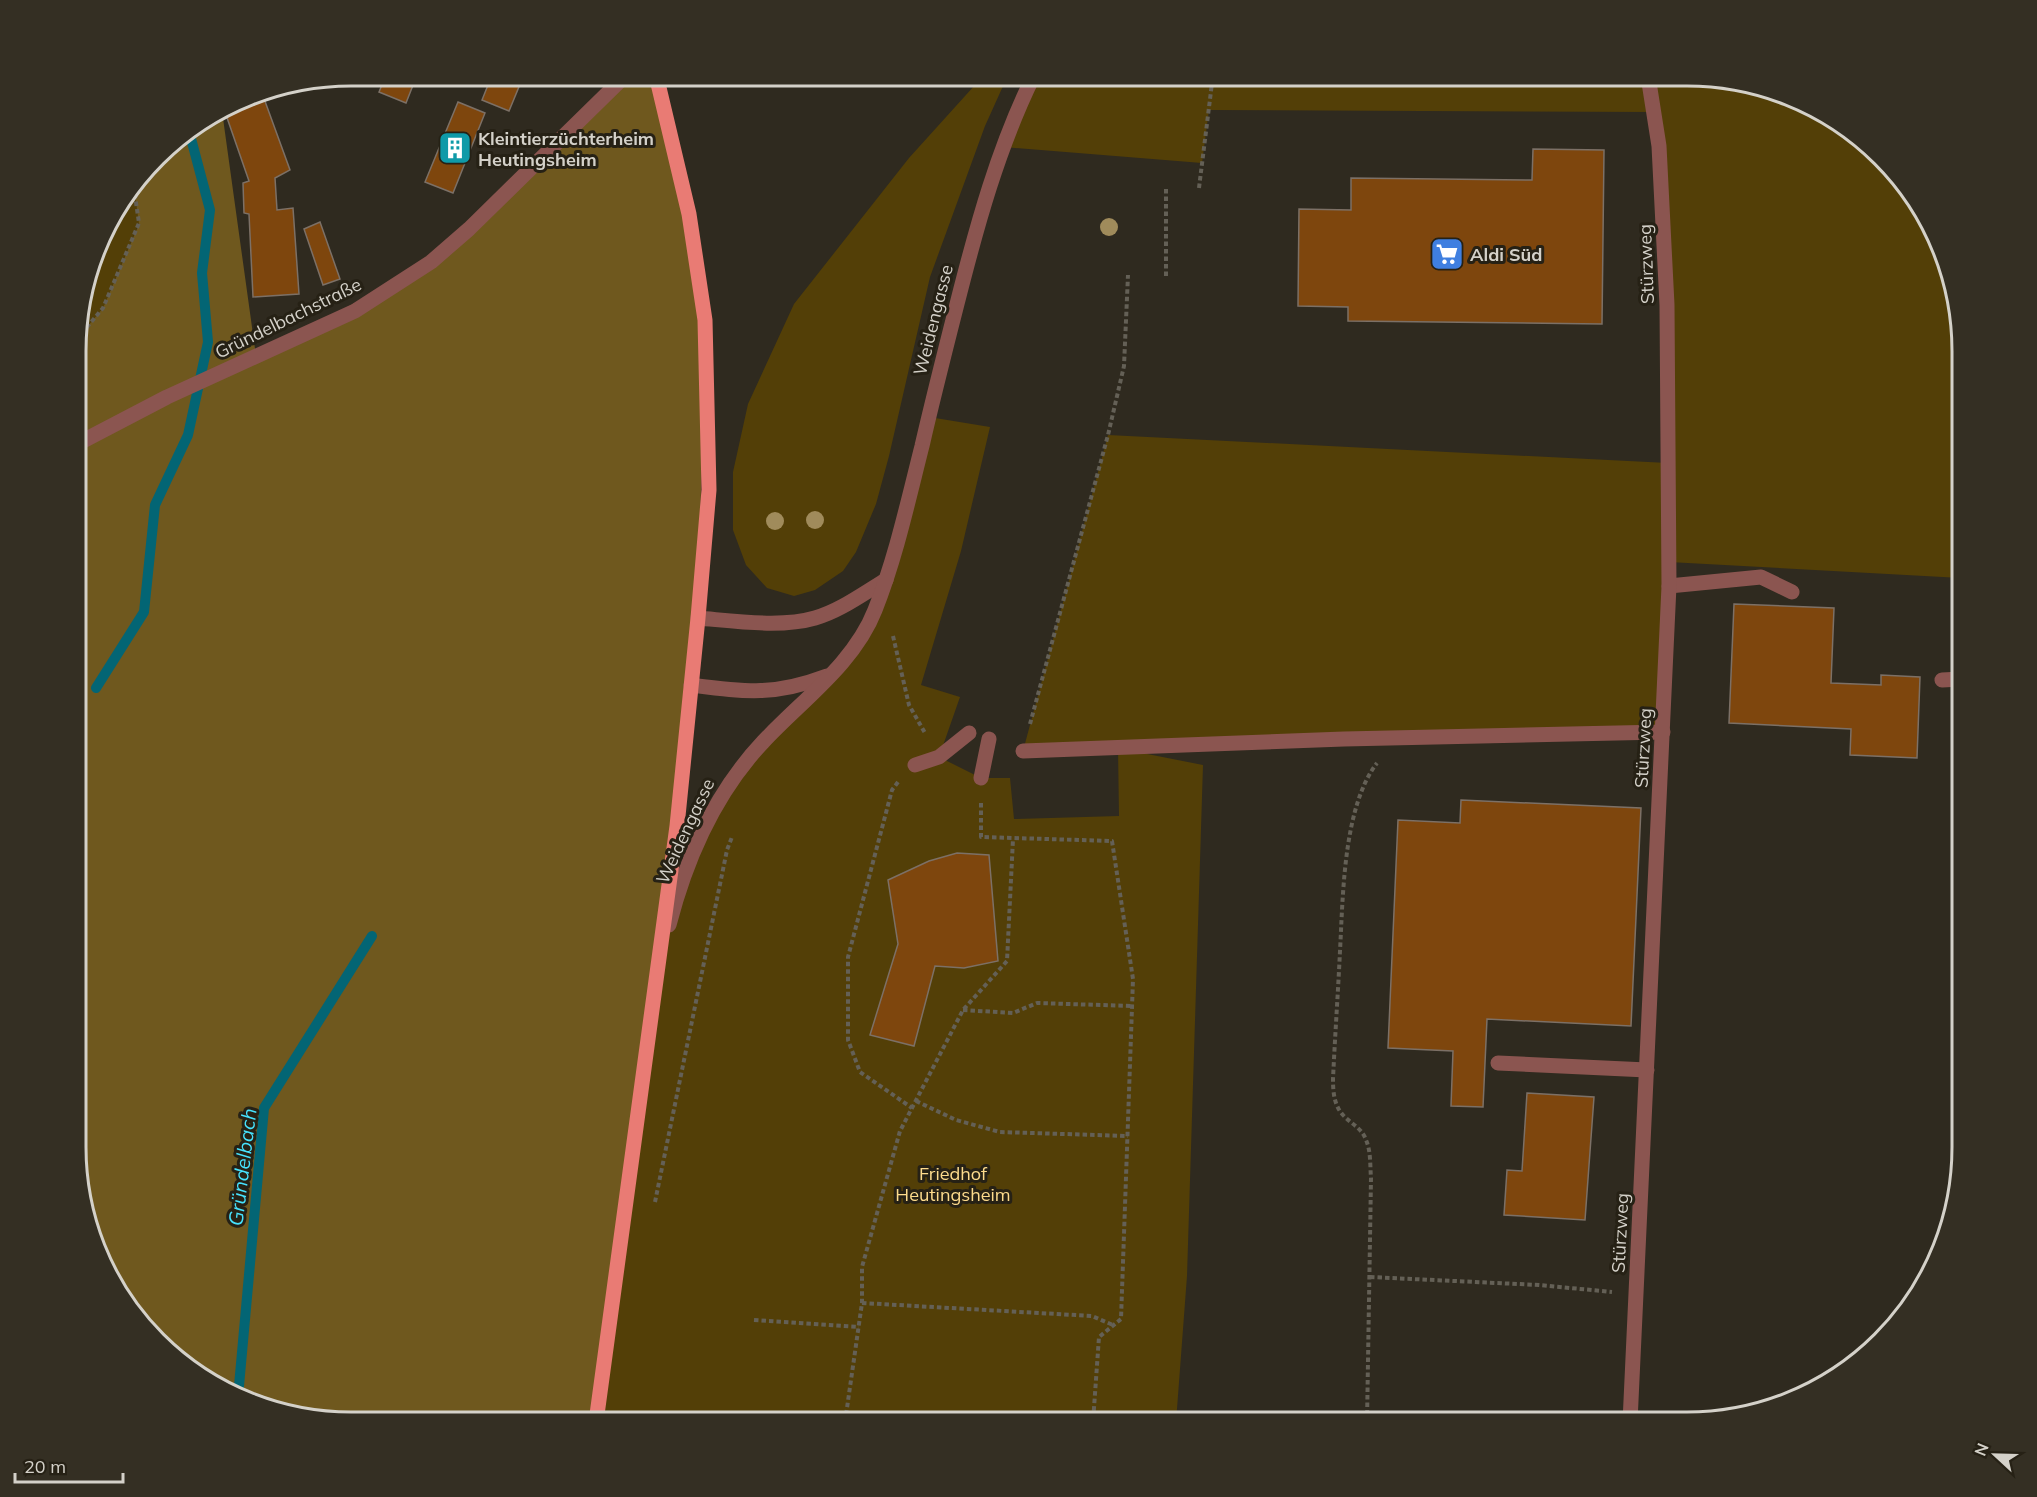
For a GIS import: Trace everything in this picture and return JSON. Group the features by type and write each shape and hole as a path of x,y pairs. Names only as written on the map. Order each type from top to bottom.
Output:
{"main road":[{"path":"597,1412 677,826 709,490 705,320 689,214 659,86"}],"street":[{"name":"Gründelbachstraße","path":"86,439 167,397 355,311 431,262 469,229 615,86"},
{"name":"Weidengasse","path":"657,969 679,887 700,837 729,782 762,742 830,675 860,639 875,612 898,545 980,216 1003,147 1029,86"},
{"name":"Stürzweg","path":"1631,1412 1669,586 1667,305 1659,146 1650,86"},
{"path":"1669,586 1761,577 1792,592"},
{"path":"698,618 793,622 816,618 886,580"},
{"path":"691,685 762,692 784,690 830,675"},
{"path":"1942,680 1952,679"},
{"path":"1023,751 1663,732"},
{"path":"915,765 939,757 969,733"},
{"path":"981,778 989,739"},
{"path":"1498,1063 1647,1070"}],"path":[{"path":"1199,188 1212,86"},
{"path":"1166,188 1166,276"},
{"path":"87,327 103,308 140,224 135,196"},
{"path":"1023,751 1108,435 1124,366 1128,275"},
{"path":"886,640 892,632 909,705 939,757"},
{"path":"1367,1412 1371,1178 1369,1152 1366,1139 1357,1126 1344,1116 1337,1106 1333,1092 1344,880 1351,831 1364,787 1375,766 1402,738"},
{"path":"912,1108 860,1072 848,1040 848,957 892,790 915,765"},
{"path":"981,778 981,837 1112,841 1134,979 1121,1318 1099,1337 1094,1412"},
{"path":"655,1203 727,850 734,831"},
{"path":"846,1412 862,1303 862,1267 900,1131 963,1010 1007,961 1013,839"},
{"path":"963,1010 1013,1013 1037,1003 1132,1006"},
{"path":"916,1101 956,1120 1000,1132 1128,1136"},
{"path":"1370,1277 1539,1285 1637,1293"},
{"path":"862,1303 1092,1316 1113,1325"},
{"path":"754,1320 859,1327"}],"green space":[{"path":"974,86 1003,86 985,126 930,277 876,504 856,552 843,571 815,590 794,596 767,588 746,565 733,530 733,472 748,404 794,304 909,158"},
{"name":"Friedhof Heutingsheim","path":"1029,86 1704,86 1755,95 1804,113 1848,140 1886,176 1916,218 1937,265 1949,316 1952,351 1952,578 1669,562 1663,732 1122,749 1203,765 1187,1276 1177,1412 597,1412 657,969 679,887 729,782 803,704 875,612 929,417 990,427 961,551 921,685 960,697 939,757 981,778 1010,778 1014,819 1119,816 1118,748 1023,751 1108,435 1668,463 1654,112 1209,110 1202,163 1003,147"},
{"path":"135,196 139,223 103,308 87,327 100,265 113,233"}],"shaded area":[{"path":"610,86 655,86 705,320 698,618 597,1412 351,1412 316,1409 282,1402 249,1391 218,1376 189,1357 163,1334 130,1294 113,1264 100,1232 91,1198 86,1164 87,327 103,308 139,224 135,196 176,151 203,130 223,118 256,356 431,262 611,89"}],"building":[{"path":"381,86 413,86 406,103 379,92"},
{"path":"488,86 519,86 509,111 482,100"},
{"path":"265,100 290,170 275,178 277,210 293,208 299,294 253,297 249,214 244,213 243,183 249,181 227,116"},
{"name":"Kleintierzüchterheim Heutingsheim","path":"458,102 485,113 453,193 425,182"},
{"path":"1533,149 1604,150 1602,324 1348,321 1348,307 1298,306 1299,209 1351,210 1351,178 1532,180"},
{"path":"320,222 340,279 323,285 304,229"},
{"path":"1734,604 1834,608 1831,683 1881,685 1881,675 1920,677 1917,758 1850,755 1851,729 1729,723"},
{"path":"1461,800 1641,808 1631,1026 1487,1019 1483,1107 1451,1106 1453,1051 1388,1048 1398,820 1460,823"},
{"path":"957,853 989,855 998,961 964,968 935,966 914,1046 870,1035 898,944 888,880 929,861"},
{"path":"1527,1093 1594,1097 1585,1220 1504,1215 1507,1170 1522,1171"}],"waterway":[{"name":"Gründelbach","path":"96,688 144,612 155,505 188,435 208,342 202,273 210,210 191,139"},
{"name":"Gründelbach","path":"239,1387 264,1108 372,936"}],"place":[{"name":"Kleintierzüchterheim Heutingsheim","path":"455,148"},
{"name":"Aldi Süd","path":"1447,254"}]}
